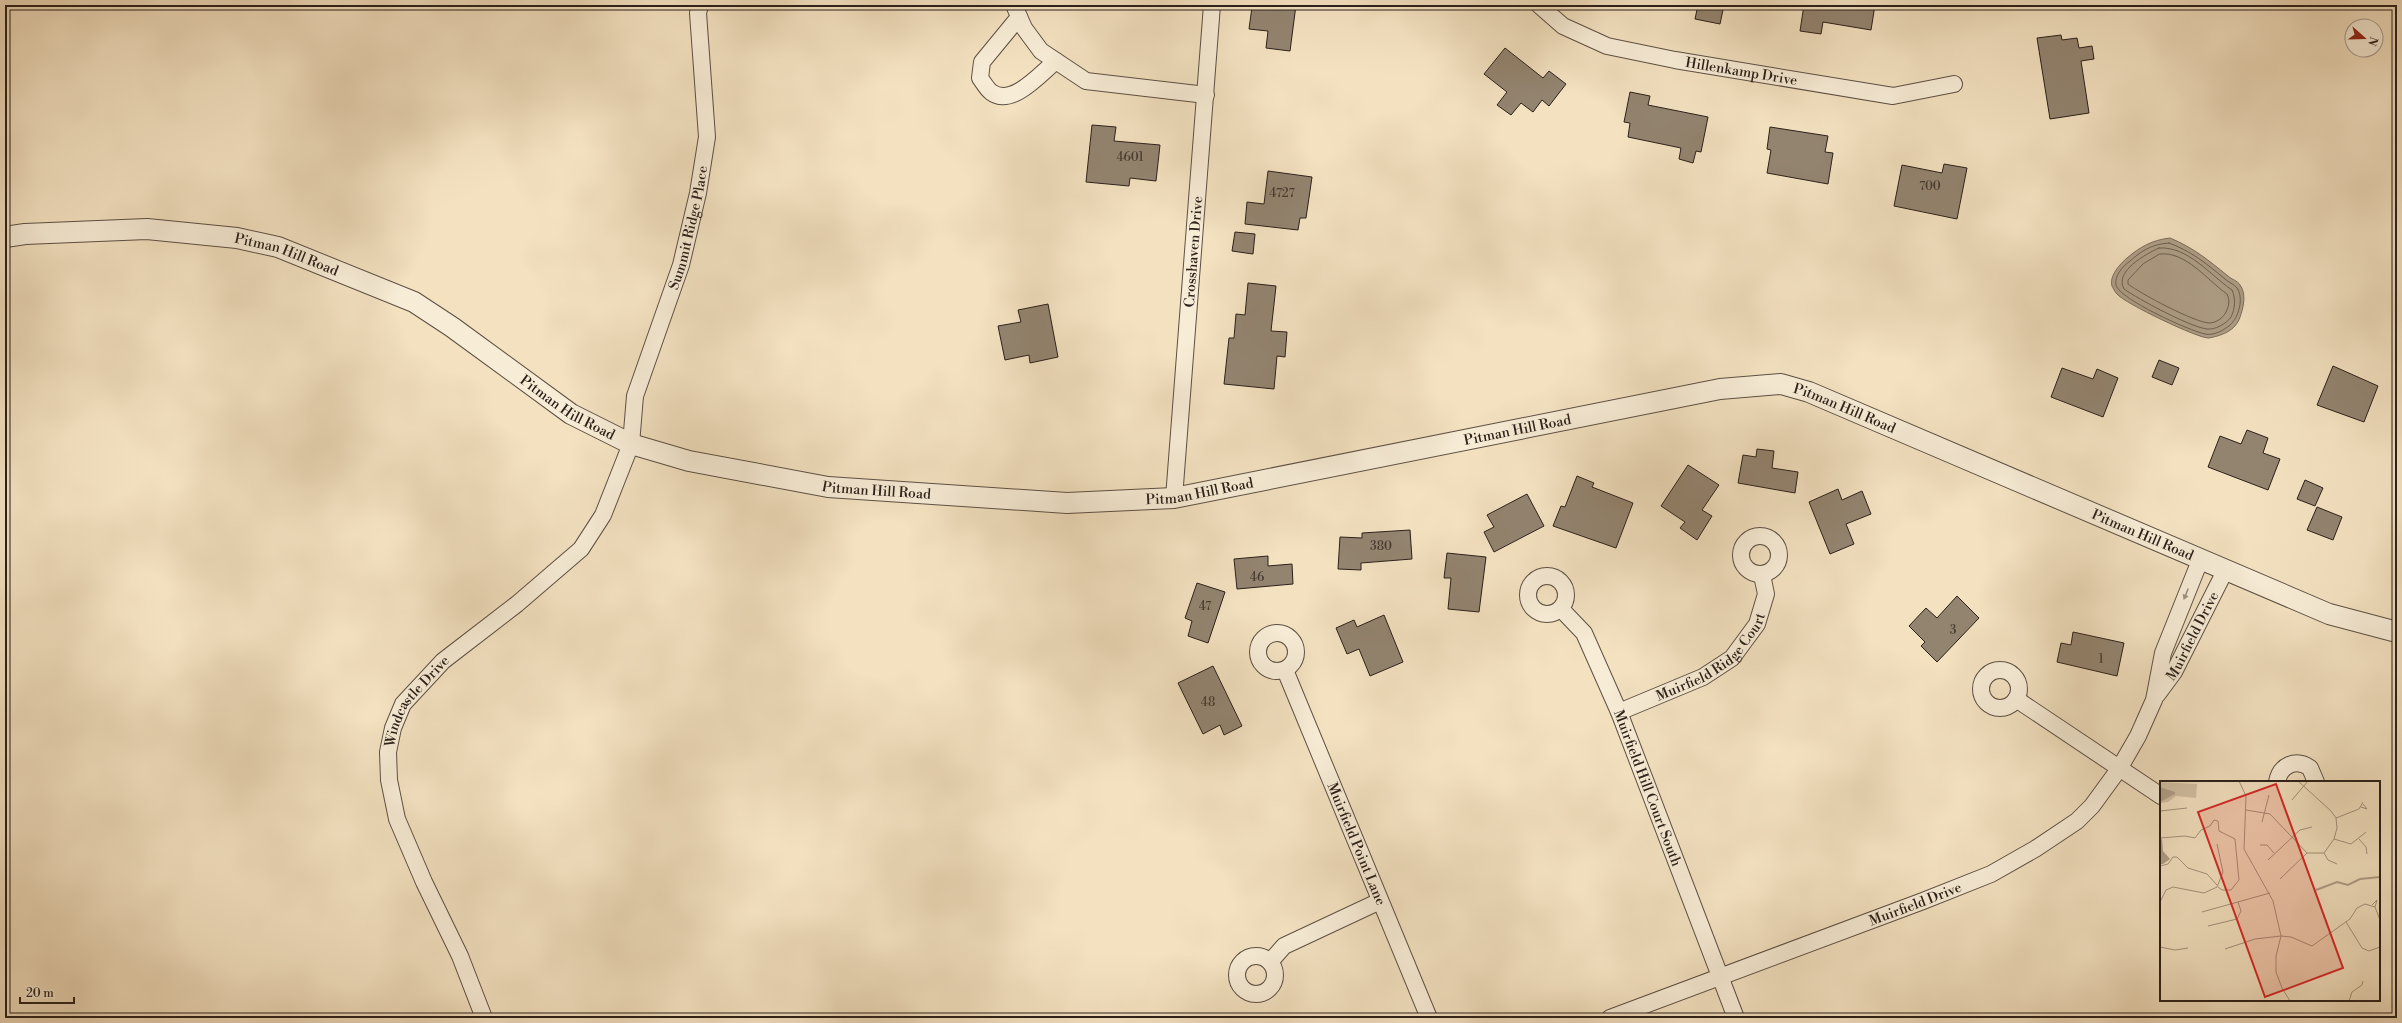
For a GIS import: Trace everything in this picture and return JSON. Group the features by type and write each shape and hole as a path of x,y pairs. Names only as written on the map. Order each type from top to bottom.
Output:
{"street":[{"name":"Summit Ridge Place","path":"631,444 635,396 681,265 698,194 705,151 707,137 698,13 700,5"},
{"name":"Crosshaven Drive","path":"1174,498 1212,5"},
{"name":"Hillenkamp Drive","path":"1539,5 1563,26 1606,46 1675,60 1893,96 1954,84"},
{"path":"1016,11 982,62 980,78 992,93 1008,97 1023,90 1056,61"},
{"path":"1016,11 1024,28 1041,51 1086,81 1206,95"},
{"name":"Pitman Hill Road","path":"5,237 25,234 147,229 237,238 278,247 414,302 452,327 571,414 631,444 689,461 828,487 1067,503 1174,498 1720,389 1780,384 1809,392 2201,558 2329,614 2397,632"},
{"name":"Windcastle Drive","path":"484,1018 460,956 424,882 397,820 389,780 388,752 393,728 403,704 443,662 517,604 581,549 603,515 631,444"},
{"name":"Muirfield Drive","path":"2154,700 2163,653 2201,558"},
{"name":"Muirfield Drive","path":"1610,1018 1991,874 2035,849 2077,822 2092,806 2130,753 2154,700 2174,672 2226,569"},
{"name":"Muirfield Ridge Court","path":"1619,712 1703,677 1732,658 1757,624 1766,594 1762,575"},
{"name":"Muirfield Hill Court South","path":"1561,609 1584,633 1619,712 1719,977 1736,1018"},
{"name":"Muirfield Point Lane","path":"1285,670 1429,1018"},
{"path":"2016,700 2160,795"},
{"path":"2278,781 2278,775 2286,766 2299,763 2310,768 2316,781"},
{"path":"1270,962 1284,946 1380,901"}],"water":[{"path":"2170,238 2200,255 2238,282 2242,288 2244,295 2243,307 2239,320 2229,331 2209,338 2202,337 2177,327 2133,305 2123,299 2115,291 2111,282 2112,278 2118,267 2124,261 2147,245 2158,240"}],"building":[{"path":"1256,5 1296,5 1290,51 1266,48 1268,31 1249,29 1252,7 1255,8"},
{"path":"1698,5 1724,5 1720,24 1695,19"},
{"path":"1804,5 1875,5 1871,30 1823,22 1821,34 1800,31"},
{"path":"2061,35 2062,40 2077,38 2079,48 2092,46 2094,59 2081,61 2089,113 2050,119 2037,38"},
{"path":"1505,48 1543,78 1549,71 1566,84 1549,106 1542,100 1533,112 1521,103 1511,115 1497,105 1507,92 1484,74"},
{"path":"1630,92 1650,96 1648,105 1708,117 1701,152 1696,151 1693,163 1679,159 1681,148 1628,137 1630,123 1624,122"},
{"path":"1092,125 1116,127 1114,141 1160,145 1156,181 1130,178 1129,186 1086,182"},
{"path":"1770,127 1828,136 1825,152 1833,153 1828,184 1767,173 1771,150 1767,149"},
{"path":"1944,164 1967,168 1957,219 1894,206 1902,165 1942,173"},
{"path":"1268,171 1312,177 1306,218 1300,218 1298,230 1245,224 1247,202 1264,204"},
{"path":"1235,232 1255,234 1253,254 1232,251"},
{"path":"1248,283 1276,286 1271,331 1287,332 1285,357 1277,356 1274,389 1224,384 1229,338 1234,338 1236,314 1245,315"},
{"path":"1048,304 1058,357 1030,363 1029,355 1005,360 998,326 1021,322 1018,310"},
{"path":"2159,360 2179,368 2172,385 2152,377"},
{"path":"2333,366 2378,386 2364,422 2317,405"},
{"path":"2062,368 2093,379 2097,369 2118,378 2103,417 2051,397"},
{"path":"2247,430 2268,438 2263,453 2280,459 2268,490 2208,467 2220,436 2241,444"},
{"path":"1757,449 1774,451 1772,468 1798,472 1795,493 1738,483 1743,455 1756,457"},
{"path":"1688,465 1719,485 1702,510 1712,516 1697,540 1680,528 1685,522 1661,506"},
{"path":"1577,476 1594,483 1592,487 1633,503 1616,548 1553,526 1561,506 1565,507"},
{"path":"2305,480 2323,488 2315,506 2297,499"},
{"path":"1838,489 1842,500 1862,491 1871,514 1846,524 1854,544 1830,554 1809,502"},
{"path":"1527,494 1544,526 1494,552 1484,532 1494,527 1487,515"},
{"path":"2317,507 2342,517 2333,540 2307,530"},
{"path":"1410,530 1412,559 1361,563 1361,570 1338,569 1340,537 1362,538 1362,533"},
{"path":"1447,553 1486,557 1479,612 1448,609 1451,578 1444,578"},
{"path":"1268,556 1268,566 1292,564 1293,584 1237,589 1234,559"},
{"path":"1197,583 1225,592 1208,643 1188,636 1192,621 1185,618"},
{"path":"1957,596 1979,618 1937,662 1921,646 1925,642 1909,626 1926,608 1937,618"},
{"path":"1384,615 1403,662 1370,676 1359,649 1347,654 1336,628 1354,620 1357,627"},
{"path":"2073,632 2124,643 2117,676 2057,662 2061,643 2071,645"},
{"path":"1213,666 1242,726 1224,735 1220,725 1203,734 1178,683"}]}
